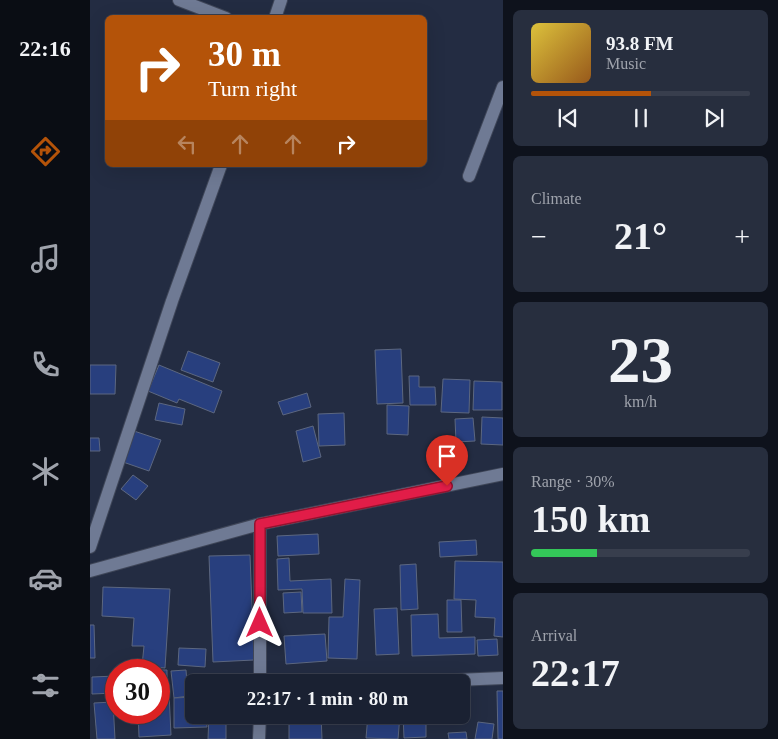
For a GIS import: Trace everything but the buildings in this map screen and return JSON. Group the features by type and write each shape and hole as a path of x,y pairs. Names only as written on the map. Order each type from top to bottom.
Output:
{"street":[{"path":"179,0 218,15"},
{"path":"276,15 281,0"},
{"path":"469,176 503,87"},
{"path":"90,547 172,301 220,167"},
{"path":"90,571 260,524 503,474"},
{"path":"260,524 260,674"},
{"path":"470,679 503,678"},
{"path":"259,739 260,724"}],"route":[{"path":"260,623 260,524 447,486"}]}
